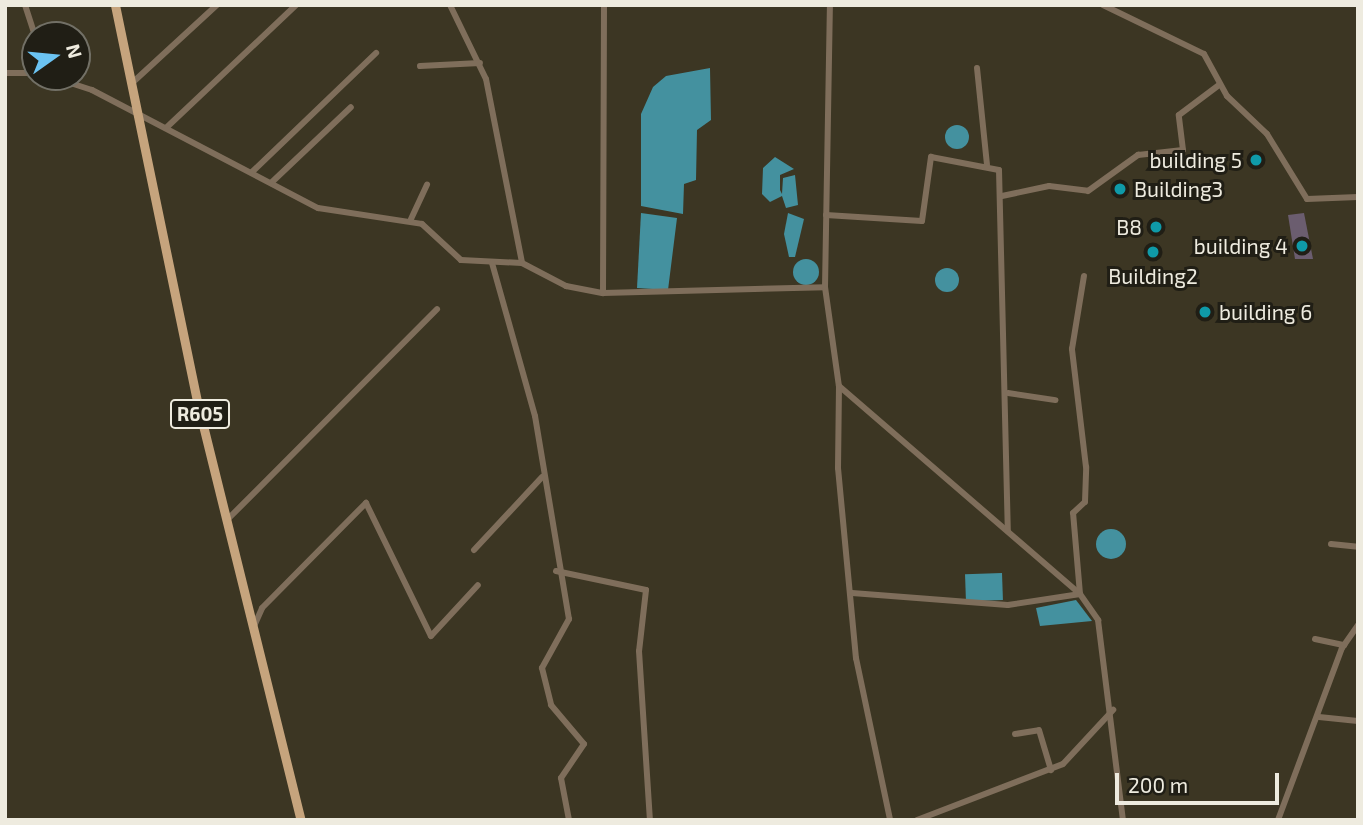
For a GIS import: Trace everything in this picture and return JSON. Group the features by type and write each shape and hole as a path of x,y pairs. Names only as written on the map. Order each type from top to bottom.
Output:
{"main road":[{"name":"R605","path":"115,5 225,522 301,820"}],"street":[{"path":"131,85 216,5"},
{"path":"166,128 296,5"},
{"path":"450,5 480,63 522,263"},
{"path":"603,293 604,5"},
{"path":"830,5 825,286 839,386 838,468 852,593 856,658 890,820"},
{"path":"1103,5 1204,54 1219,85 1267,134 1307,199 1358,197"},
{"path":"252,172 376,52"},
{"path":"420,66 480,63"},
{"path":"977,68 987,164"},
{"path":"1002,196 1049,186 1088,191 1138,155 1183,150 1179,115 1219,85"},
{"path":"84,91 166,128 318,208 411,219 461,260 522,263 566,286 603,293 825,286"},
{"path":"271,183 351,107"},
{"path":"826,215 922,221 931,157 987,164 1001,174 1008,393 1008,531"},
{"path":"411,219 427,185"},
{"path":"492,263 535,416 541,477 556,571 569,624 542,656 542,668 551,705 584,744 561,778 569,820"},
{"path":"1080,594 1073,513 1085,502 1086,467 1072,349 1084,276"},
{"path":"225,522 437,309"},
{"path":"839,386 1080,594 1103,634 1123,820"},
{"path":"1008,393 1055,400"},
{"path":"474,550 541,477"},
{"path":"253,633 262,608 366,503 431,636 478,585"},
{"path":"1331,544 1358,547"},
{"path":"556,571 646,590 639,651 650,820"},
{"path":"852,593 1008,605 1080,594"},
{"path":"1278,820 1344,645 1358,625"},
{"path":"1315,639 1344,645"},
{"path":"917,820 1051,770 1113,710"},
{"path":"1319,717 1358,721"},
{"path":"1015,734 1039,730 1051,770"}],"water":[{"path":"710,68 711,120 697,130 696,180 684,184 683,214 641,206 641,114 653,87 666,76"},
{"path":"957,125 968,132 969,137 962,148 957,149 946,142 945,137 952,126"},
{"path":"775,157 794,169 780,175 780,190 782,194 783,178 795,175 798,205 786,208 782,196 770,202 762,194 763,168"},
{"path":"641,213 677,218 668,290 637,288"},
{"path":"788,213 804,219 795,257 789,257 784,234"},
{"path":"806,259 815,263 819,272 815,281 806,285 797,281 793,272 797,263"},
{"path":"947,268 956,271 959,280 956,289 947,292 938,289 935,280 938,271"},
{"path":"1111,529 1122,533 1126,544 1122,555 1111,559 1100,555 1096,544 1100,533"},
{"path":"1002,573 1003,600 966,601 965,574"},
{"path":"1076,600 1092,621 1040,626 1036,608"}],"building":[{"name":"building 4","path":"1304,213 1313,259 1295,259 1288,215"}],"place":[{"name":"building 5","path":"1256,160"},
{"name":"Building3","path":"1120,189"},
{"name":"B8","path":"1156,227"},
{"name":"building 4","path":"1302,246"},
{"name":"Building2","path":"1153,252"},
{"name":"building 6","path":"1205,312"}]}
